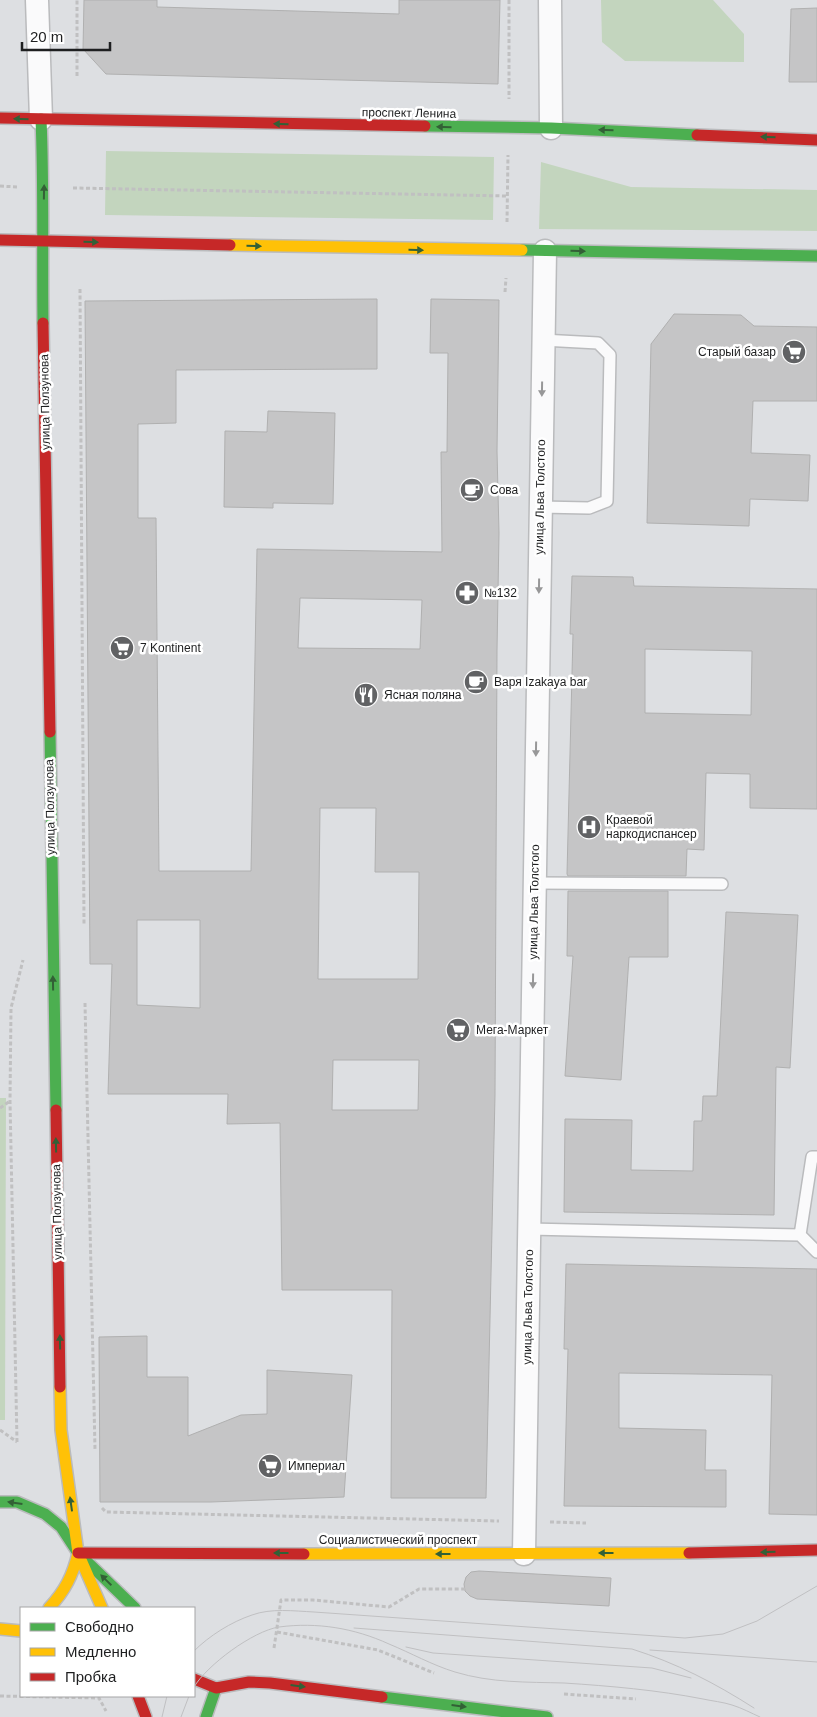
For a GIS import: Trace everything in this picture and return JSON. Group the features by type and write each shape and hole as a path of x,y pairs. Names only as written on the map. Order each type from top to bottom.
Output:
{"street":[{"name":"улица Ползунова","path":"37,0 44,188 42,241 61,1430 78,1553 102,1607"},
{"path":"550,0 551,128"},
{"name":"проспект Ленина","path":"0,118 551,128 817,140"},
{"path":"0,240 817,256"},
{"name":"улица Льва Толстого","path":"524,1554 542,340 545,251"},
{"path":"0,1502 17,1502 45,1514 61,1527 78,1553 134,1607"},
{"name":"Социалистический проспект","path":"78,1553 524,1554 715,1553 817,1550"},
{"path":"50,1607 63,1594 70,1582 78,1553"},
{"path":"0,1629 19,1629"},
{"path":"196,1674 216,1688 249,1682 280,1684 547,1717"},
{"path":"206,1717 216,1688"},
{"path":"138,1697 146,1717"}],"lane":[{"path":"540,508 589,508 607,501 610,355 598,343 542,340"},
{"path":"534,882 722,884"},
{"path":"800,1235 812,1157 817,1157"},
{"path":"529,1229 800,1235 817,1252"}],"path":[{"path":"77,76 78,0"},
{"path":"509,0 510,93"},
{"path":"507,226 508,162"},
{"path":"0,186 508,196"},
{"path":"80,289 84,928"},
{"path":"0,1430 17,1442 10,1101 11,1008 23,960"},
{"path":"85,997 95,1457"},
{"path":"0,1108 10,1101"},
{"path":"96,1502 106,1512 593,1523"},
{"path":"274,1648 281,1600 313,1600 389,1607 419,1589 465,1590"},
{"path":"277,1632 378,1650 438,1675"},
{"path":"559,1694 636,1699"},
{"path":"0,1696 20,1696"},
{"path":"50,1697 99,1698 106,1711"}],"green space":[{"path":"601,0 713,0 744,34 744,62 625,61 602,42"},
{"path":"106,151 494,157 493,220 105,215"},
{"path":"541,162 631,187 817,190 817,231 539,229"},
{"path":"0,1098 6,1098 5,1420 0,1420"}],"building":[{"path":"84,0 157,0 157,7 399,14 399,0 500,0 498,84 106,74 83,49"},
{"path":"817,8 817,82 789,82 791,9"},
{"path":"377,299 377,369 176,370 176,423 138,424 138,518 156,518 159,871 251,871 257,549 442,552 441,452 447,452 448,353 430,353 431,299 499,300 495,1095 486,1498 391,1498 392,1290 282,1290 280,1123 227,1124 228,1094 108,1094 112,964 90,964 85,301","holes":["300,598 422,600 420,649 298,648","320,808 376,808 375,872 419,872 418,979 318,979","137,920 200,920 200,1008 137,1005","333,1060 419,1060 418,1110 332,1110"]},
{"path":"674,314 741,315 754,326 817,327 817,401 753,401 751,453 810,455 808,501 750,499 749,526 647,523 651,344"},
{"path":"268,411 335,413 333,504 273,503 273,508 224,507 225,431 267,432"},
{"path":"572,576 633,577 634,586 817,589 817,809 750,808 750,774 706,773 704,850 687,849 686,876 568,876 573,634 570,634","holes":["645,649 752,651 751,715 645,713"]},
{"path":"568,891 668,891 668,957 629,957 621,1080 565,1076 573,956 567,956"},
{"path":"726,912 798,915 790,1068 776,1067 774,1215 564,1212 565,1119 632,1120 631,1170 693,1171 694,1121 702,1121 703,1096 717,1096"},
{"path":"566,1264 817,1269 817,1515 769,1514 772,1375 619,1373 619,1428 706,1430 705,1470 726,1470 726,1507 564,1506 568,1349 564,1349"},
{"path":"147,1336 147,1377 188,1377 188,1436 241,1415 267,1414 267,1370 352,1375 344,1497 211,1502 100,1502 99,1337"},
{"path":"471,1572 611,1578 609,1606 477,1599 465,1591 464,1584 466,1577"}],"tram line":[{"path":"195,1650 213,1635 236,1621 267,1611 283,1610 685,1638 723,1634 757,1621 817,1586"},
{"path":"195,1686 200,1678 220,1659 244,1642 268,1630 279,1627 307,1625 349,1630 376,1638 438,1666 469,1676 509,1681 581,1684 668,1693 729,1704 760,1717"},
{"path":"354,1628 632,1649 695,1674 754,1708"},
{"path":"406,1647 433,1653 652,1668 691,1678"},
{"path":"650,1650 817,1662"},
{"path":"162,1717 167,1697"},
{"path":"181,1717 189,1697"}],"traffic: fast":[{"path":"41,119 43,323"},
{"path":"425,126 551,128 697,135"},
{"path":"522,250 817,256"},
{"path":"50,732 56,1110"},
{"path":"0,1502 17,1502 45,1514 61,1527 78,1553 134,1607"},
{"path":"206,1717 216,1688"},
{"path":"382,1697 547,1717"}],"traffic: slow":[{"path":"230,245 522,250"},
{"path":"60,1387 61,1430 78,1553 102,1607"},
{"path":"50,1607 68,1582 78,1553"},
{"path":"304,1554 689,1553"},
{"path":"0,1629 20,1631"}],"traffic: jam":[{"path":"0,118 425,126"},
{"path":"697,135 817,140"},
{"path":"0,240 230,245"},
{"path":"43,323 50,732"},
{"path":"56,1110 60,1387"},
{"path":"689,1553 817,1550"},
{"path":"78,1553 304,1554"},
{"path":"195,1679 216,1688 249,1682 270,1683 382,1697"},
{"path":"138,1697 146,1717"}],"place":[{"name":"Старый базар","path":"794,352"},
{"name":"Сова","path":"472,490"},
{"name":"№132","path":"467,593"},
{"name":"7 Kontinent","path":"122,648"},
{"name":"Варя Izakaya bar","path":"476,682"},
{"name":"Ясная поляна","path":"366,695"},
{"name":"Краевой наркодиспансер","path":"589,827"},
{"name":"Мега-Маркет","path":"458,1030"},
{"name":"Империал","path":"270,1466"}]}
